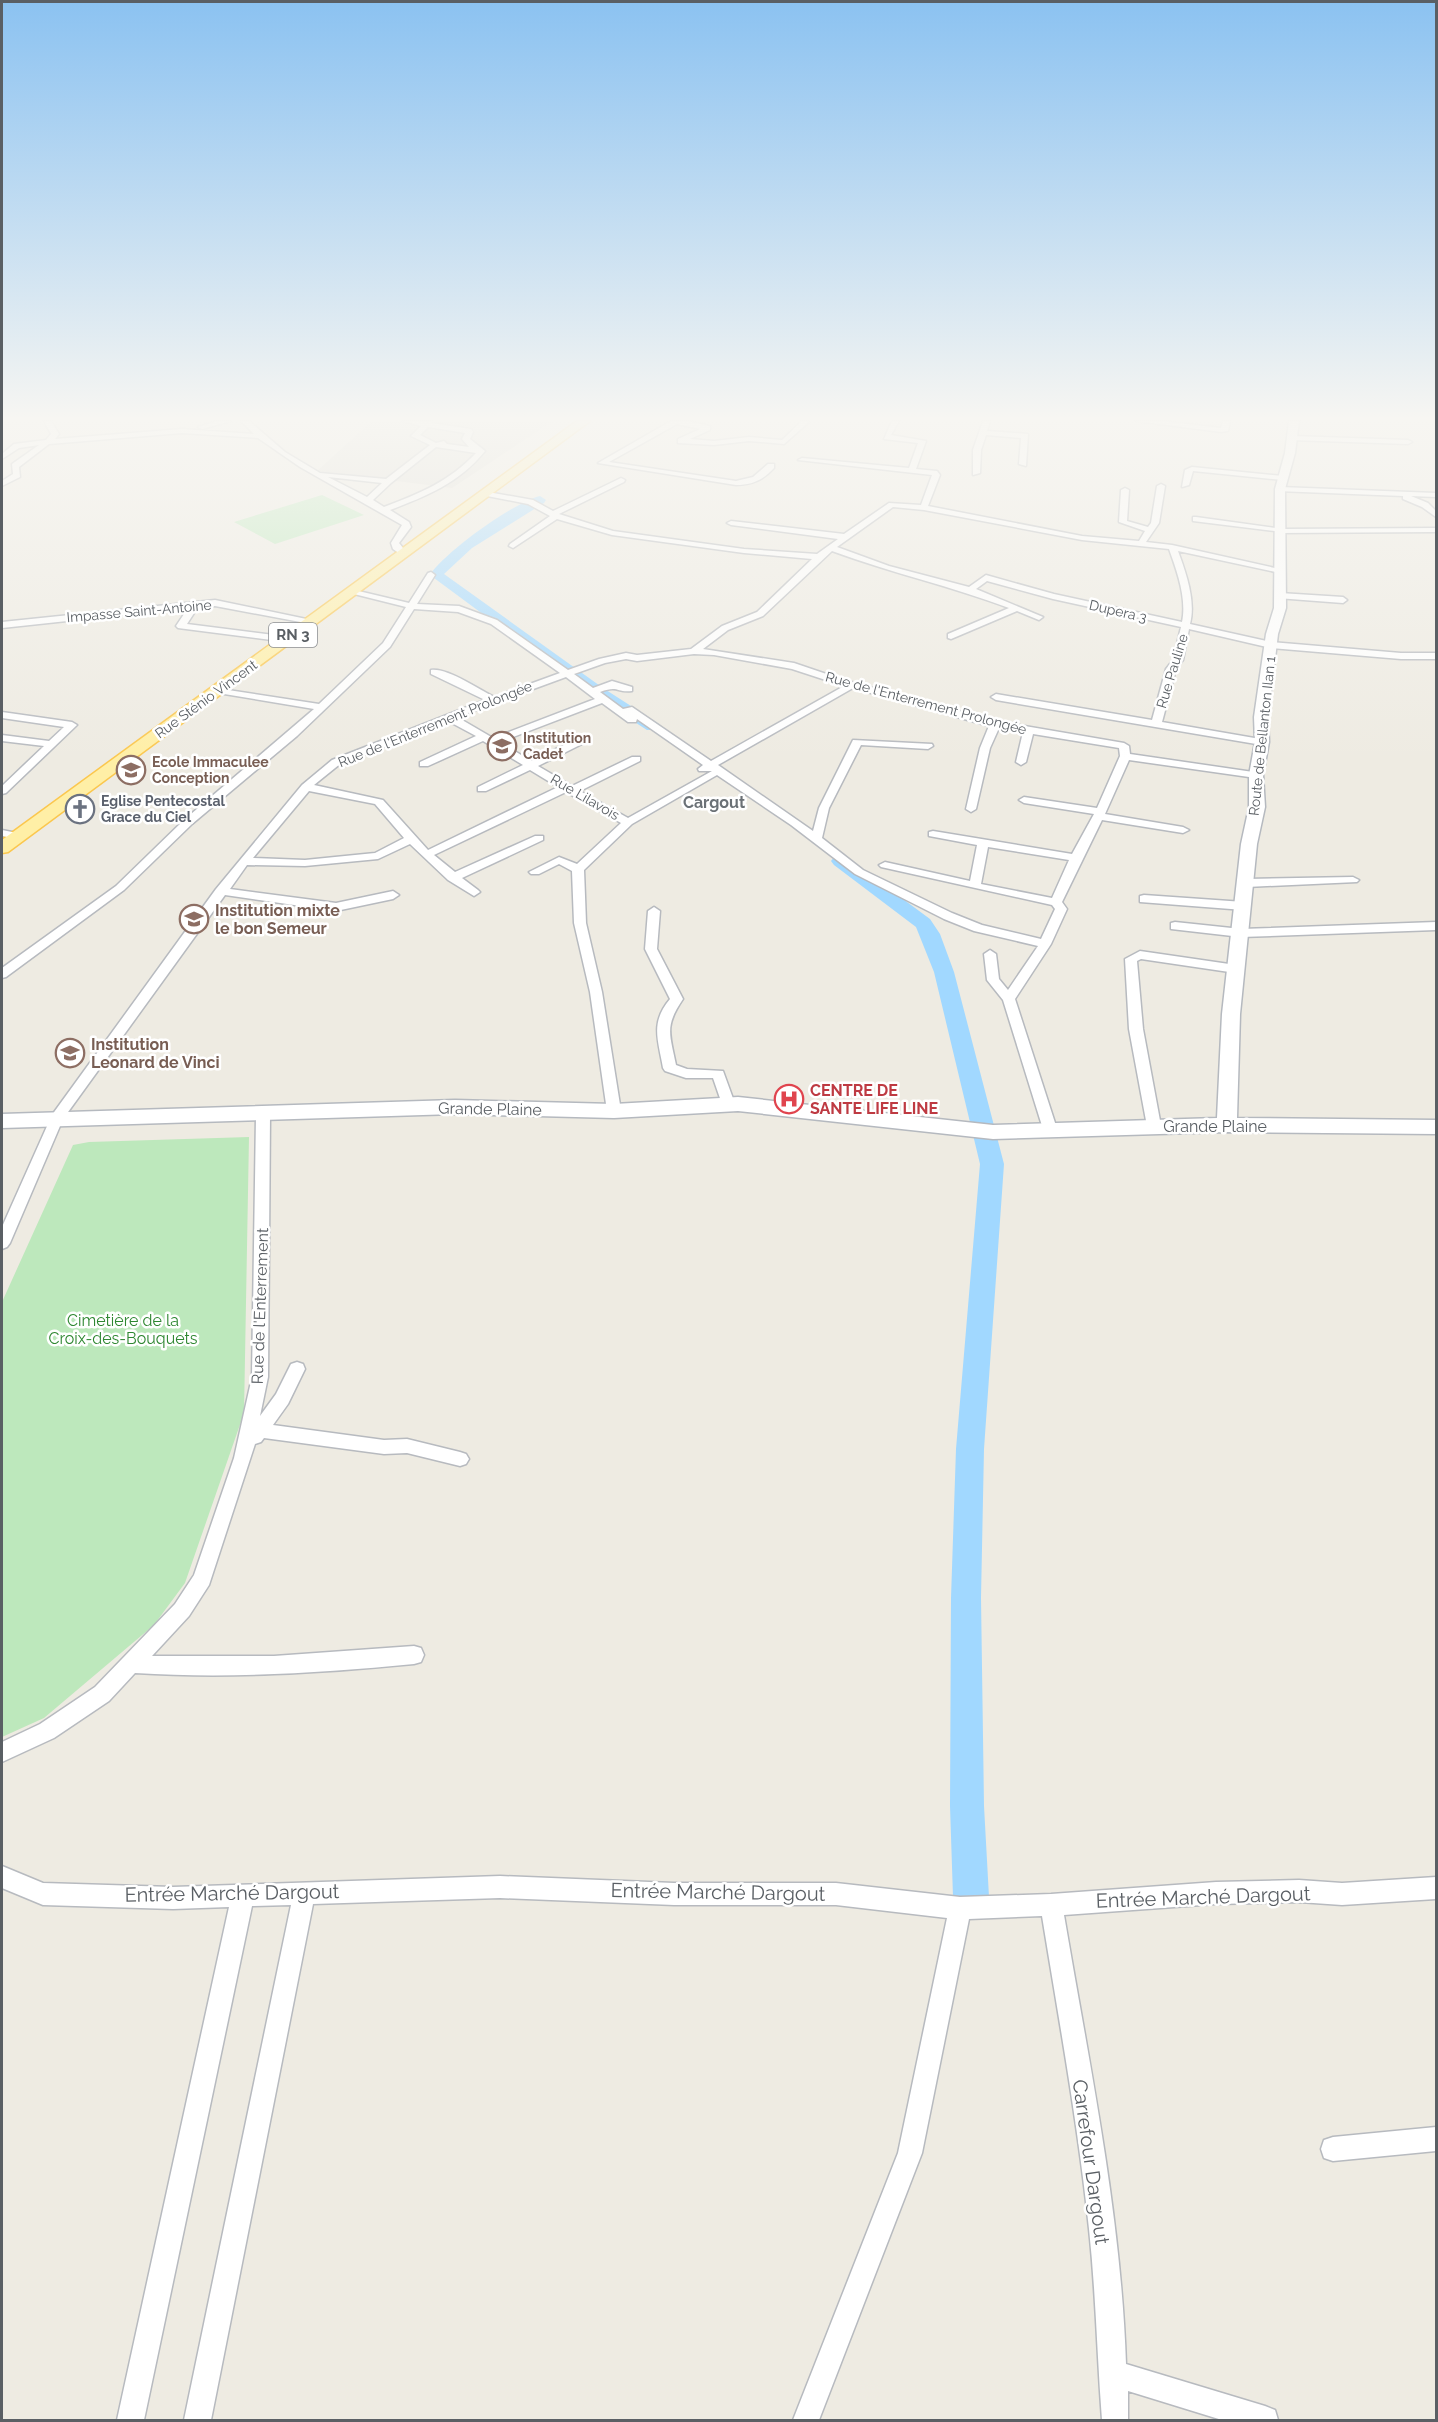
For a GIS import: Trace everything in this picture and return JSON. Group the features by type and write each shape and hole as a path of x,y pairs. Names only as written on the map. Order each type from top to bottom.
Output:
{"main road":[{"name":"Rue Sténio Vincent","path":"2,848 429,534"}],"street":[{"path":"401,534 395,543 403,553"},
{"path":"513,546 529,534"},
{"path":"620,534 744,551 819,557"},
{"path":"822,534 846,537"},
{"name":"Rue de l'Enterrement Prolongée","path":"694,651 725,628 760,614 819,557 850,534"},
{"name":"Rue de l'Enterrement Prolongée","path":"1061,534 1172,547 1280,570"},
{"path":"1141,544 1147,534"},
{"name":"Route de Bellanton Ilan 1","path":"1227,1125 1231,1014 1247,883 1249,844 1257,807 1256,775 1262,742 1261,717 1271,645 1280,608 1280,534"},
{"name":"Rue Pauline","path":"1156,724 1171,669 1178,660 1188,615 1185,588 1172,547"},
{"path":"832,548 886,568 970,590 1039,617"},
{"path":"2,974 120,888 188,822 321,707 387,645 432,575"},
{"name":"Dupera 3","path":"970,590 986,578 1271,645 1401,656 1437,656"},
{"path":"353,591 412,606 459,609 494,622 569,671 598,694 688,755"},
{"path":"1280,596 1343,600"},
{"name":"Impasse Saint-Antoine","path":"2,625 215,603 311,621"},
{"path":"195,605 181,626 287,639"},
{"path":"951,636 1017,608"},
{"name":"Rue de l'Enterrement Prolongée","path":"57,1119 220,891 306,787 324,770 336,762 569,671 626,656 637,658 694,651 714,652 778,663 995,724 1029,730 1126,738 1256,775"},
{"path":"434,672 452,678 492,700"},
{"path":"424,764 598,694 612,684 629,688"},
{"path":"706,768 852,685"},
{"path":"218,690 321,707"},
{"path":"996,697 1126,738 1156,724 1262,742"},
{"path":"628,709 706,768 816,840 859,872 948,916 978,928 1045,944"},
{"path":"2,715 72,724 2,791"},
{"name":"Rue Lilavois","path":"449,717 490,739 568,790 628,822"},
{"path":"971,809 985,747 995,724"},
{"path":"1021,762 1029,730"},
{"path":"2,738 51,744"},
{"path":"1056,902 1099,814 1126,738"},
{"path":"483,789 578,742"},
{"path":"816,840 824,808 857,742 928,746"},
{"path":"426,855 636,759"},
{"path":"614,1111 596,992 580,923 578,868 628,822 712,774 706,768"},
{"path":"306,787 379,802 410,840 452,878 474,892"},
{"path":"1024,800 1183,830"},
{"path":"2,833 18,836"},
{"path":"933,834 1076,858"},
{"path":"452,878 539,838"},
{"path":"244,861 305,863 378,856 410,840"},
{"path":"975,886 983,843"},
{"path":"535,872 560,860 578,868"},
{"path":"885,865 1056,902 1061,909 1045,944 1009,999"},
{"path":"891,889 902,869"},
{"path":"1247,883 1353,880"},
{"path":"220,891 336,907 393,895"},
{"path":"1144,899 1244,906"},
{"path":"654,911 651,949 677,999 667,1011 662,1028 670,1068 686,1072 718,1074 728,1104"},
{"path":"1175,926 1241,933 1437,926"},
{"path":"990,954 993,981 1009,999 1050,1129"},
{"path":"1154,1126 1136,1029 1131,959 1140,955 1236,969"},
{"name":"Grande Plaine","path":"2,1120 263,1115 455,1107 614,1111 728,1104 985,1132 1227,1125 1437,1127"},
{"name":"Rue de l'Enterrement","path":"2,1752 56,1725 102,1694 182,1610 202,1579 243,1458 260,1377 263,1115"},
{"path":"2,1243 57,1119"},
{"path":"243,1458 282,1399 297,1369"},
{"path":"260,1430 384,1447 407,1446 460,1459"},
{"path":"133,1664 300,1666 414,1655"},
{"name":"Entrée Marché Dargout","path":"2,1876 43,1894 173,1898 500,1887 674,1894 836,1894 960,1908 1051,1905 1216,1893 1299,1891 1342,1894 1437,1888"},
{"path":"197,2421 304,1893"},
{"path":"130,2421 243,1895"},
{"name":"Carrefour Dargout","path":"1051,1905 1101,2210 1115,2374 1115,2421"},
{"path":"806,2421 910,2154 960,1908"},
{"path":"1333,2149 1437,2139"},
{"path":"1115,2374 1265,2421"}],"green space":[{"path":"256,534 306,534 275,544"},
{"name":"Cimetière de la Croix-des-Bouquets","path":"249,1137 244,1413 185,1583 154,1625 44,1718 2,1737 2,1302 73,1145 89,1142"}],"waterway":[{"path":"485,534 453,557 437,575 597,691 653,727"},
{"path":"840,861 923,923 930,934 944,972 992,1164 970,1449 966,1598 967,1806 971,1897"}],"place":[{"name":"Institution Cadet","path":"502,746"},
{"name":"Ecole Immaculee Conception","path":"131,770"},
{"name":"Eglise Pentecostal Grace du Ciel","path":"80,809"},
{"name":"Institution mixte le bon Semeur","path":"194,919"},
{"name":"Institution Leonard de Vinci","path":"70,1053"},
{"name":"CENTRE DE SANTE LIFE LINE","path":"789,1099"}],"district":[{"name":"Cargout","path":"714,802"}]}
